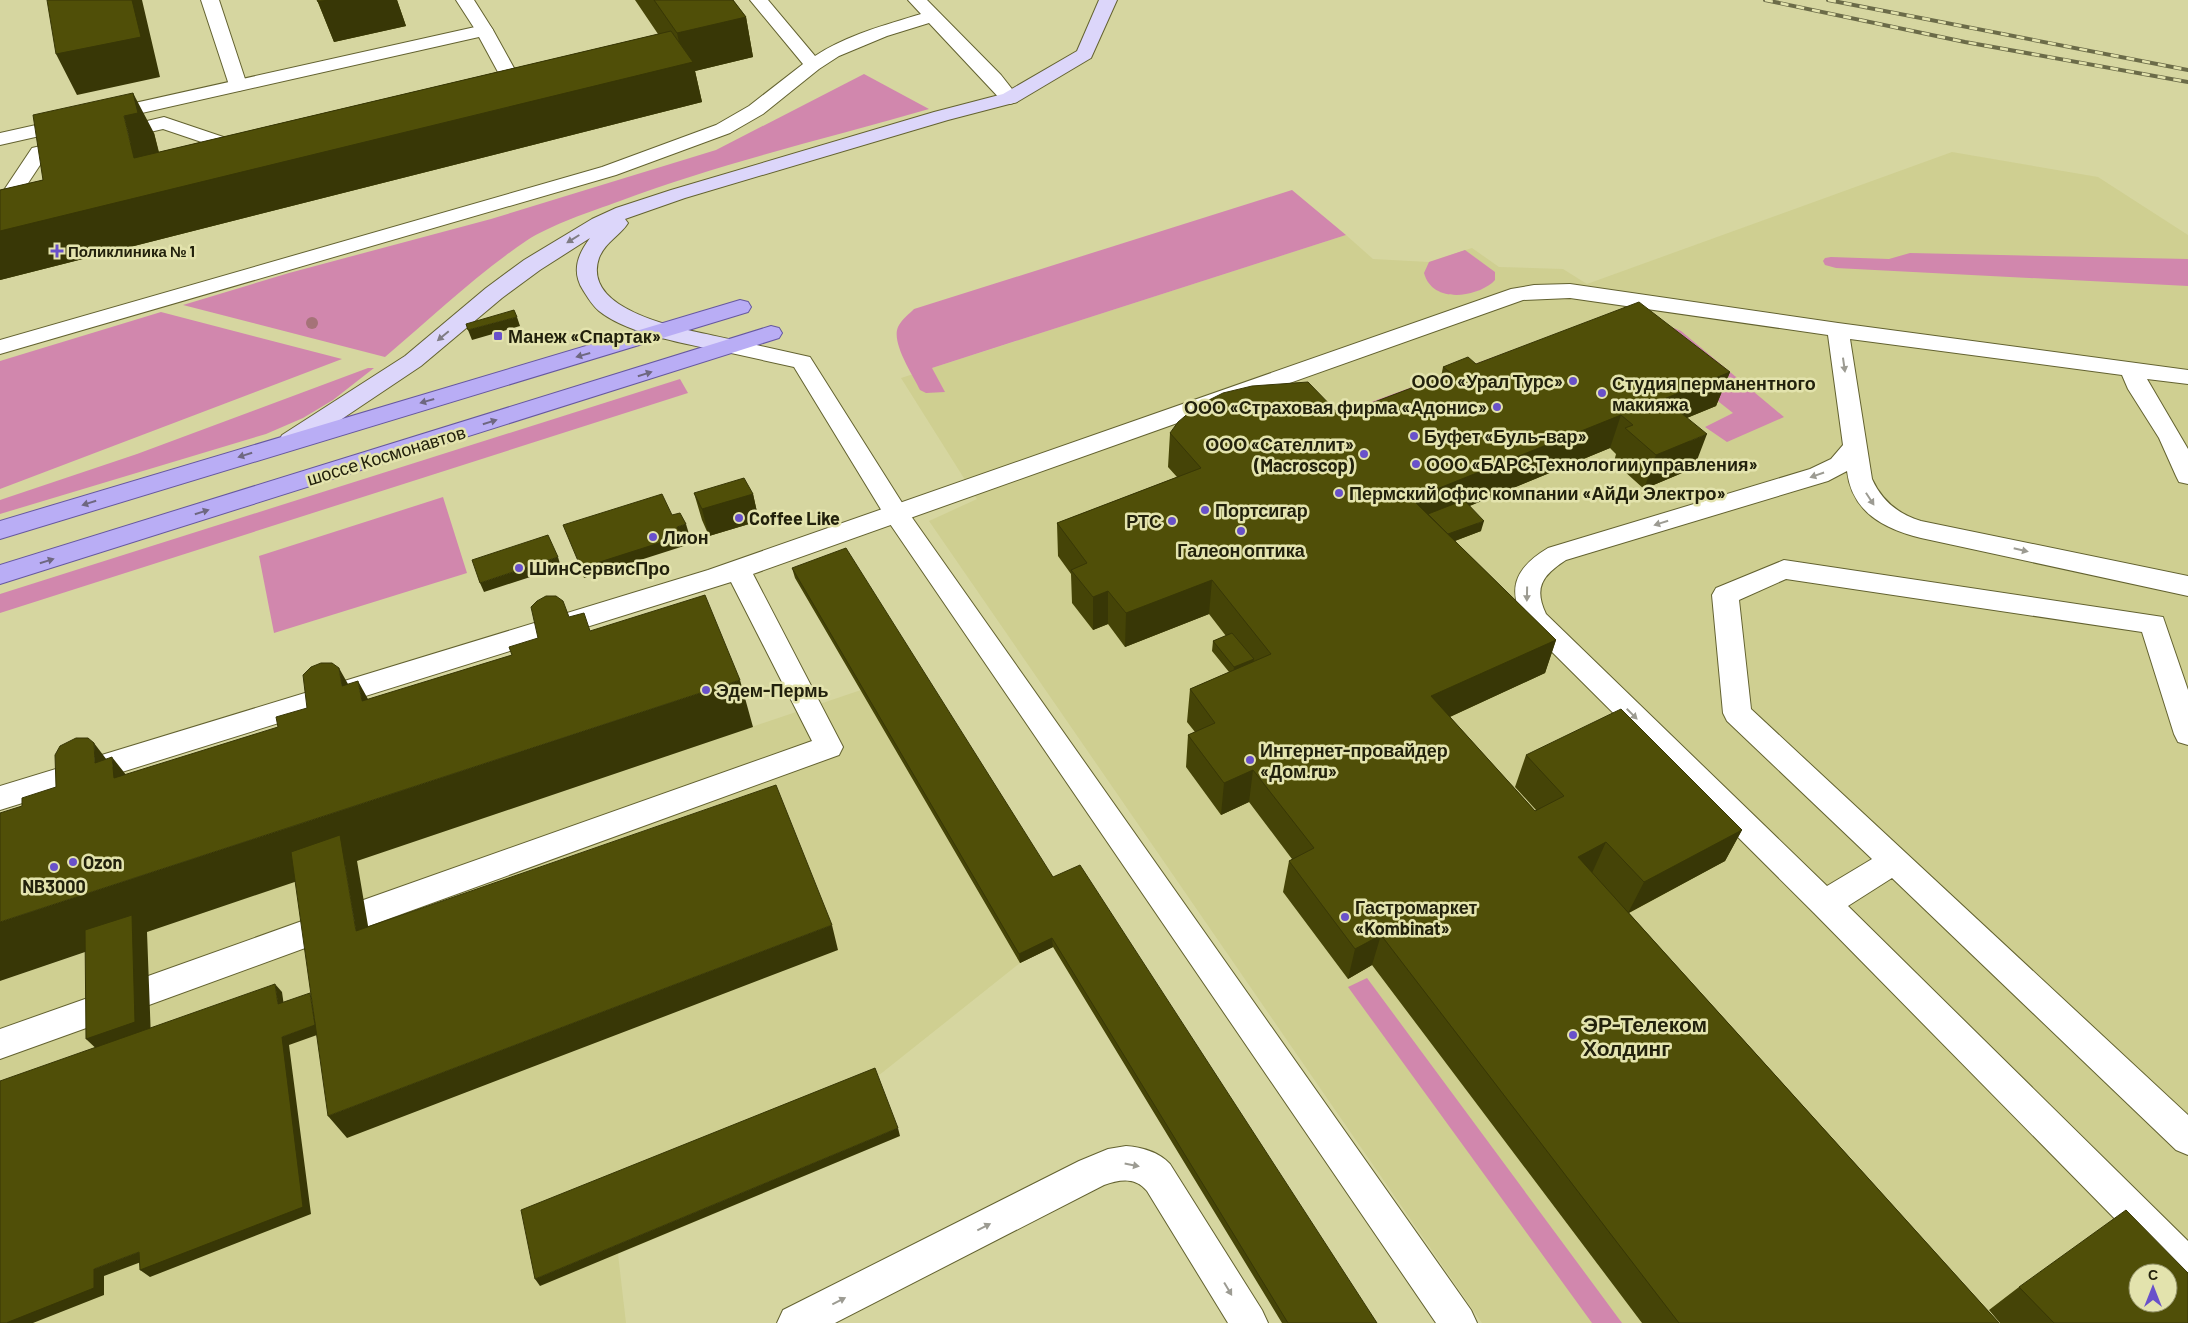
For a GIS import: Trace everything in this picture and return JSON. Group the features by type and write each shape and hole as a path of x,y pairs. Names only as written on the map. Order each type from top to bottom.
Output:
{"main road":[{"path":"292,441 413,362 494,293 532,265 600,223 649,204 932,119 1010,98 1085,54 1108,0"},
{"path":"649,204 619,222 595,243 588,256 587,269 588,280 598,298 627,317 663,331 730,346"},
{"path":"0,530 740,307"},
{"name":"шоссе Космонавтов","path":"0,576 771,333"}],"street":[{"path":"210,0 238,85"},
{"path":"465,0 516,88 487,95"},
{"path":"759,0 813,65"},
{"path":"917,0 1010,98"},
{"path":"0,347 609,171 722,129 756,110 813,65 855,42 933,16"},
{"path":"0,138 484,30"},
{"path":"0,211 39,152 164,123 244,152 264,147"},
{"path":"0,798 738,570 1519,294 1570,291 1838,330 2188,377"},
{"path":"1838,330 1860,479 1866,493 1876,507 1894,520 1920,528 1972,538 2133,577 2188,586"},
{"path":"730,346 802,362 897,515 1458,1323"},
{"path":"2131,369 2140,389 2171,438 2188,476"},
{"path":"1854,447 1851,456 1844,462 1819,475 1557,554 1544,561 1534,570 1526,591 1528,605 1536,620 1825,904 2188,1267"},
{"path":"2188,734 2153,624 1784,569 1725,595 1737,713 2188,1138"},
{"path":"366,913 829,747 738,570"},
{"path":"1825,904 1894,861"},
{"path":"149,990 316,930"},
{"path":"0,1044 102,1008"},
{"path":"796,1323 1084,1177 1117,1163 1131,1163 1151,1170 1166,1188 1249,1323"}],"shaded area":[{"path":"864,74 929,109 696,175 658,187 547,229 526,241 489,268 385,357 183,305 289,273 491,219 716,150"},
{"path":"1952,152 2098,177 2188,235 2188,1323 1482,1323 929,521 977,499 901,378 1346,235 1373,259 1429,262 1472,248 1499,267 1563,269 1587,284"},
{"path":"1292,190 1346,235 932,368 945,392 926,393 920,390 900,350 897,334 898,327 914,309"},
{"path":"1465,250 1495,272 1495,280 1492,283 1474,292 1454,295 1435,289 1428,283 1424,273 1429,262"},
{"path":"1910,253 2188,259 2188,286 1836,268 1825,265 1823,261 1825,258 1831,257 1889,259"},
{"path":"161,312 342,359 0,489 0,361"},
{"path":"1662,323 1681,331 1784,417 1727,442 1705,427 1733,413 1629,331 1384,425 1363,405 1581,325"},
{"path":"368,368 374,368 333,400 303,418 266,434 0,514 0,500 137,454"},
{"path":"680,379 688,393 0,613 0,594"},
{"path":"443,497 467,573 274,633 259,556"},
{"path":"861,690 1020,963 878,1076 900,1136 618,1254 626,1323 0,1323 0,981"},
{"path":"1367,978 1622,1323 1592,1323 1348,987"}],"building":[{"path":"47,0 132,0 141,37 56,54"},
{"path":"654,0 733,0 746,17 677,33"},
{"path":"671,31 693,62 0,231 0,190 43,180 33,115 133,93 138,113 124,116 134,158"},
{"path":"1639,302 1730,372 1664,399 1707,434 1656,455 1625,428 1633,425 1621,415 1412,499 1556,640 1431,696 1535,811 1564,796 1526,755 1621,709 1742,830 1644,882 1606,842 1578,857 1999,1323 1679,1323 1381,935 1355,949 1289,861 1314,848 1253,770 1224,783 1188,735 1215,723 1190,689 1271,654 1212,580 1126,613 1108,591 1093,597 1071,570 1087,563 1057,523 1201,468 1170,433 1178,422 1197,406 1223,393 1252,386 1308,382 1340,415 1451,373 1443,367 1468,357 1476,364"},
{"path":"514,310 517,317 468,330 466,324"},
{"path":"744,478 753,494 702,509 694,493"},
{"path":"662,494 672,515 680,513 686,524 677,527 681,536 581,568 563,525"},
{"path":"1464,500 1484,521 1448,534 1428,514"},
{"path":"548,535 558,557 480,583 472,560"},
{"path":"846,548 1053,877 1080,865 1377,1323 1288,1323 1052,938 1019,954 792,568"},
{"path":"705,595 740,680 0,922 0,813 22,806 22,798 56,787 55,755 60,746 76,738 88,738 94,743 95,763 112,757 114,778 278,727 276,717 307,708 303,675 311,667 321,663 332,663 339,668 342,686 358,681 362,701 512,655 509,647 538,638 531,607 546,596 556,596 563,601 569,617 584,613 590,631"},
{"path":"1232,633 1254,659 1234,667 1213,641"},
{"path":"776,785 832,925 328,1116 291,852 340,835 356,931"},
{"path":"132,915 135,1022 86,1039 85,930"},
{"path":"275,984 278,1004 310,993 315,1025 282,1037 303,1207 140,1270 139,1252 94,1269 94,1288 6,1323 0,1323 0,1081"},
{"path":"875,1068 898,1128 535,1279 521,1210"},
{"path":"2126,1210 2188,1273 2188,1323 2054,1323 2019,1287"}],"railway":[{"path":"1765,0 1965,42 2188,82"},
{"path":"1828,0 2188,70"}],"place":[{"name":"Поликлиника № 1","path":"57,251"},
{"name":"Манеж «Спартак»","path":"498,336"},
{"name":"ООО «Урал Турс»","path":"1573,381"},
{"name":"Студия перманентного макияжа","path":"1602,393"},
{"name":"ООО «Страховая фирма «Адонис»","path":"1497,407"},
{"name":"Буфет «Буль-вар»","path":"1414,436"},
{"name":"ООО «Сателлит» (Macroscop)","path":"1364,454"},
{"name":"ООО «БАРС.Технологии управления»","path":"1416,464"},
{"name":"Пермский офис компании «АйДи Электро»","path":"1339,493"},
{"name":"Портсигар","path":"1205,510"},
{"name":"Coffee Like","path":"739,518"},
{"name":"РТС","path":"1172,521"},
{"name":"Галеон оптика","path":"1241,531"},
{"name":"Лион","path":"653,537"},
{"name":"ШинСервисПро","path":"519,568"},
{"name":"Эдем-Пермь","path":"706,690"},
{"name":"Интернет-провайдер «Дом.ru»","path":"1250,760"},
{"name":"Ozon","path":"73,862"},
{"name":"NB3000","path":"54,867"},
{"name":"Гастромаркет «Kombinat»","path":"1345,917"},
{"name":"ЭР-Телеком Холдинг","path":"1573,1035"}]}
